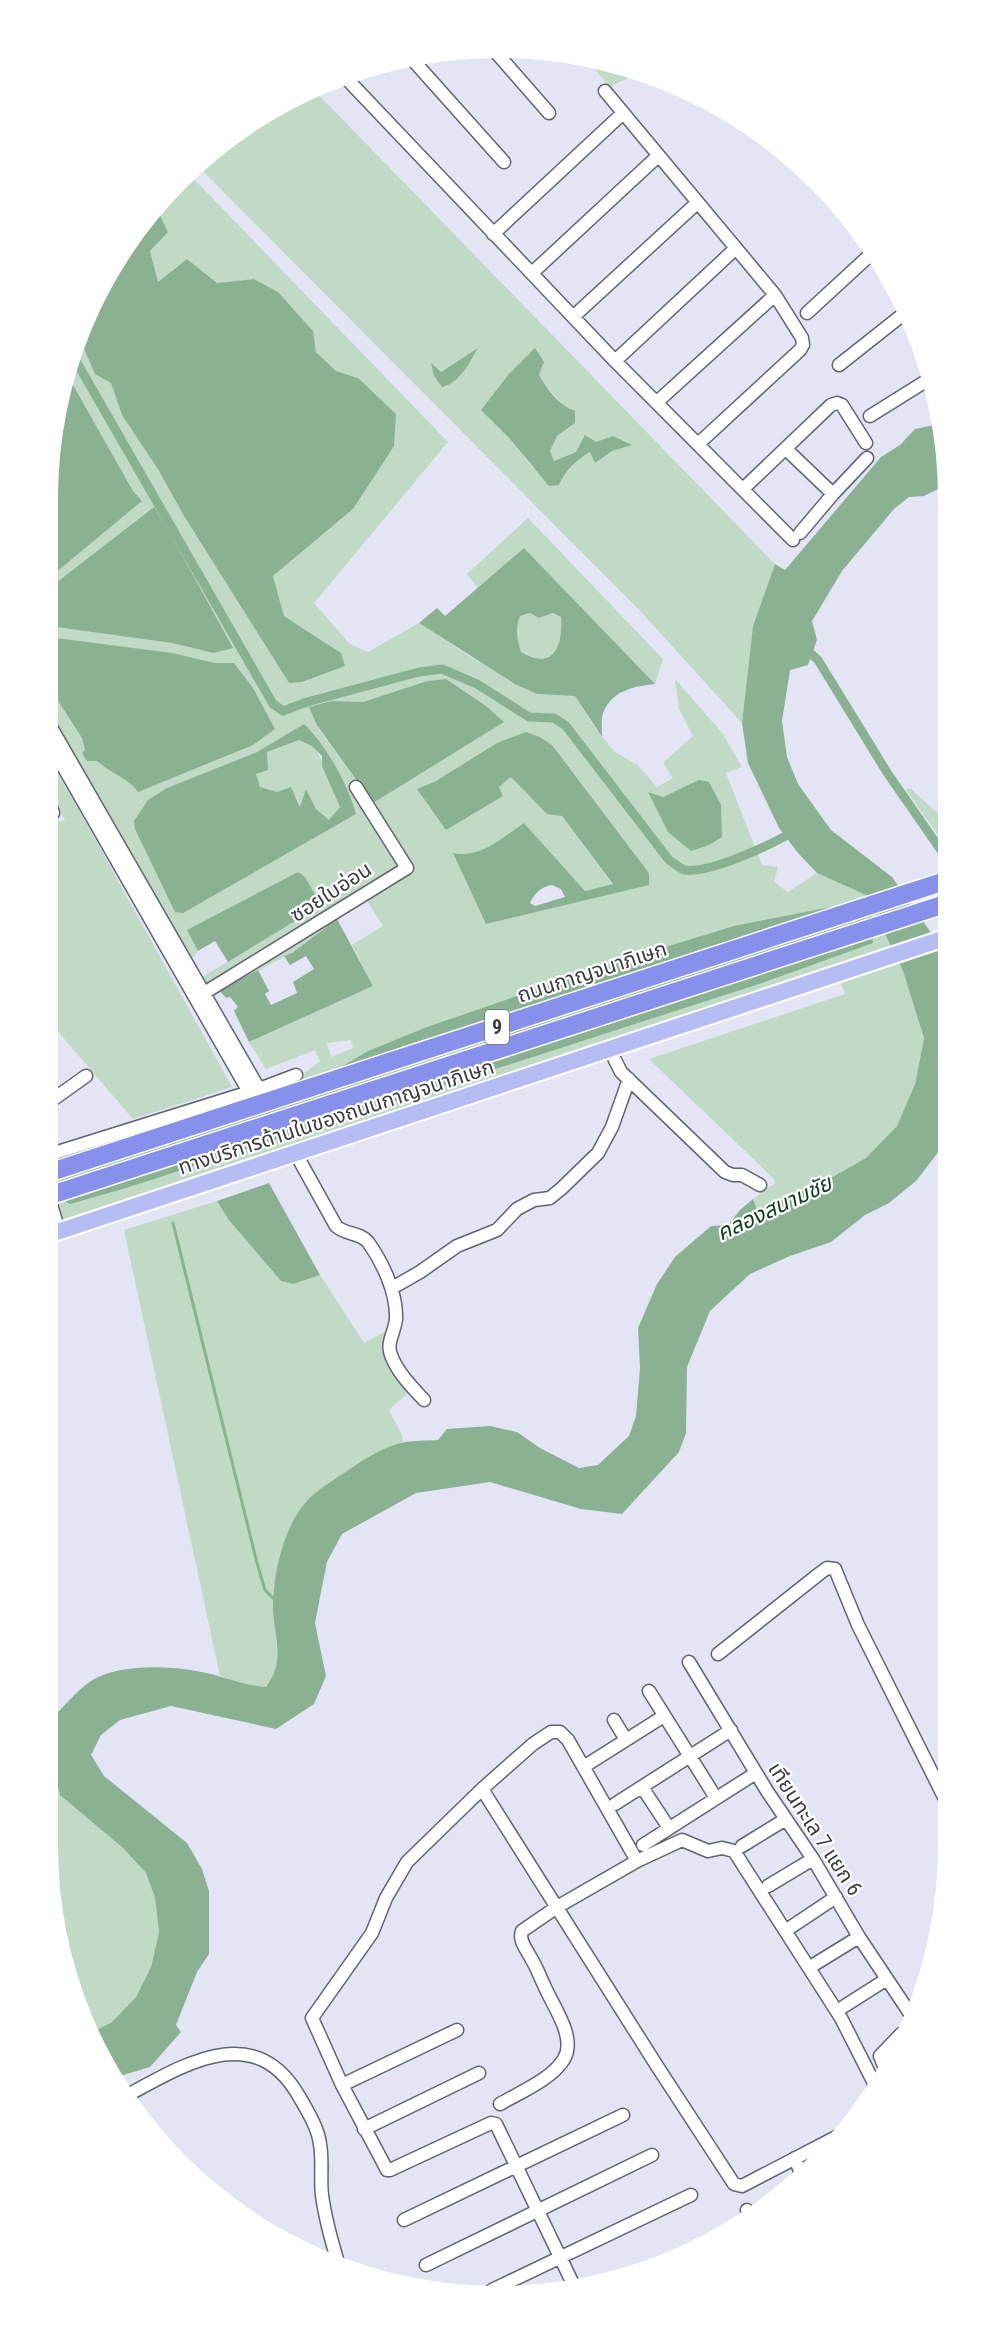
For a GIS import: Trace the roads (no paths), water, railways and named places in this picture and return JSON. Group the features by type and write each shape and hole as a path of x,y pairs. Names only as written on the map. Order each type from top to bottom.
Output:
{"highway":[{"name":"ถนนกาญจนาภิเษก","path":"58,1170 938,883"},
{"name":"9","path":"58,1193 938,906"}],"main road":[{"name":"ทางบริการด้านในของถนนกาญจนาภิเษก","path":"58,1231 938,940"}],"street":[{"path":"501,58 549,113"},
{"path":"418,66 504,162"},
{"path":"352,84 615,361 743,489 796,537 867,458"},
{"path":"605,92 775,295 802,338 803,345 800,350 698,444"},
{"path":"493,234 622,114"},
{"path":"532,273 658,156"},
{"path":"574,316 697,202"},
{"path":"615,361 735,249"},
{"path":"807,313 866,259"},
{"path":"657,402 775,295"},
{"path":"839,365 898,318"},
{"path":"870,417 923,384"},
{"path":"743,489 831,405 837,403 842,405 866,442"},
{"path":"786,449 833,494"},
{"path":"58,740 139,890 254,1090"},
{"path":"58,756 139,890"},
{"name":"ซอยใบอ่อน","path":"199,996 313,928 407,868 356,788"},
{"path":"610,1050 618,1069 725,1172 742,1175 760,1185"},
{"path":"58,1152 296,1075"},
{"path":"58,1096 86,1076"},
{"path":"392,1288 457,1246 497,1230 517,1209 534,1200 550,1198 562,1188 598,1153 612,1127 628,1079"},
{"path":"296,1154 332,1221 341,1231 367,1240 392,1288 396,1321 389,1347 391,1355 405,1378 424,1400"},
{"path":"718,1654 819,1574 827,1568 832,1568 862,1635 938,1785"},
{"name":"เทียนทะเล 7 แยก 6","path":"689,1662 756,1773 813,1859 859,1937 906,2008"},
{"path":"649,1691 716,1798"},
{"path":"588,1764 664,1716"},
{"path":"614,1720 626,1740"},
{"path":"615,1804 731,1730"},
{"path":"571,2279 518,2166 495,2124 490,2123 388,2170 364,2129 312,2020 313,2015 372,1933 386,1898 407,1862 483,1789 551,1731 560,1732 568,1740 637,1861"},
{"path":"643,1845 756,1773"},
{"path":"642,1787 669,1828"},
{"path":"483,1789 734,2184 742,2186 819,2146"},
{"path":"742,1846 786,1819"},
{"path":"500,2104 543,2079 560,2064 567,2053 565,2031 520,1935 522,1931 557,1907 637,1861 682,1840 708,1851 722,1848 734,1851 841,2019 871,2078"},
{"path":"768,1886 813,1859"},
{"path":"791,1927 836,1897"},
{"path":"815,1964 859,1937"},
{"path":"843,2007 886,1979"},
{"path":"342,2085 457,2030"},
{"path":"134,2092 180,2067 217,2054 243,2053 261,2058 279,2070 294,2088 312,2120 320,2142 322,2193 336,2254"},
{"path":"364,2129 479,2073"},
{"path":"404,2220 623,2115"},
{"path":"426,2265 652,2155"},
{"path":"795,2158 798,2167"},
{"path":"501,2286 691,2195"}],"water":[{"path":"161,217 168,232 150,251 158,282 187,259 217,283 254,279 278,292 313,331 316,352 336,371 358,378 396,414 394,446 353,509 273,576 284,616 341,653 345,666 302,682 289,683 122,415 111,383 95,374 85,350 92,330 117,278"},
{"path":"478,348 459,377 442,387 434,376 431,363 441,372"},
{"path":"535,348 544,362 539,375 559,401 575,411 575,423 557,436 550,451 554,461 576,452 585,435 596,442 613,436 632,445 612,451 595,463 590,452 572,466 559,485 549,486 510,439 481,410 509,374"},
{"path":"73,385 133,491 142,501 58,571 59,469"},
{"name":"คลองสนามชัย","path":"931,426 938,489 924,496 909,497 894,509 842,571 812,621 817,640 808,665 790,670 782,721 787,757 798,784 831,830 892,877 938,943 938,1152 916,1181 889,1203 865,1215 831,1242 790,1256 750,1274 710,1311 687,1367 686,1433 679,1452 622,1514 581,1509 490,1482 416,1493 342,1534 327,1562 315,1623 326,1676 314,1704 276,1729 171,1706 120,1720 101,1735 91,1755 104,1776 187,1843 202,1869 209,1891 209,1954 197,1972 176,2025 181,2032 150,2067 123,2075 99,2029 112,2022 136,1997 151,1967 159,1932 155,1898 146,1873 123,1848 60,1795 58,1787 58,1712 85,1685 120,1670 155,1667 191,1670 266,1687 276,1668 277,1658 273,1608 275,1578 283,1546 295,1517 314,1494 325,1486 357,1464 394,1445 438,1440 447,1429 490,1426 517,1432 540,1448 579,1468 598,1465 629,1436 636,1416 640,1368 638,1328 657,1284 675,1257 711,1226 728,1225 753,1199 757,1210 820,1184 866,1158 897,1126 915,1084 924,1038 903,971 866,895 817,873 779,828 748,763 742,723 753,626 775,564 785,570 881,457 900,445 915,429"},
{"path":"154,507 233,648 213,653 172,643 58,627 58,581"},
{"path":"524,548 655,684 632,688 612,699 603,713 602,737 575,696 537,694 515,684 419,623 437,608 445,616","holes":["530,613 539,618 553,613 561,617 558,646 549,657 541,659 521,652 517,634 520,616"]},
{"path":"58,638 172,653 215,663 234,663 253,688 275,729 253,745 138,792 97,761 87,761 82,753 85,750 82,738 58,701"},
{"path":"446,679 486,706 504,722 373,803 316,724 309,707 331,701 363,702 427,681"},
{"path":"304,724 336,766 356,814 183,913 175,912 135,829 134,821 148,800 167,788 257,752","holes":["299,740 312,746 322,756 322,766 340,807 329,820 316,809 306,789 300,807 291,787 277,792 260,787 256,774 268,770 267,752"]},
{"path":"526,732 552,745 649,873 649,885 486,924 453,853 463,854 481,850 499,841 524,823 585,891 613,884 562,816 547,814 511,777 499,787 503,796 446,830 417,789 436,781 497,743","holes":["552,885 561,889 565,897 535,906 530,903 545,887"]},
{"path":"699,780 709,782 721,805 722,837 709,845 691,851 668,832 648,792 663,797"},
{"path":"298,872 305,877 321,905 228,962 215,941 198,951 187,930"},
{"path":"861,901 872,916 873,943 759,984 126,1188 70,1204 62,1200 58,1184 58,1161 319,1080 368,1051 427,1027 610,964 734,926"},
{"path":"337,919 373,986 249,1042 234,1011 238,1007 230,997 226,998 219,990 258,970 269,991 265,994 271,1005 297,993 293,982 314,969 306,956 290,965 284,956 292,953"},
{"path":"269,1183 320,1275 293,1284 281,1281 228,1219 217,1201"}],"waterway":[{"path":"79,366 273,704 283,711 307,702 419,672 442,669 477,684 529,717 554,718 566,726 669,860 685,870 696,870 724,863 757,850 794,831"},
{"path":"804,647 818,660 888,774 938,846"},
{"path":"173,1223 257,1563 265,1590 276,1601"}]}
